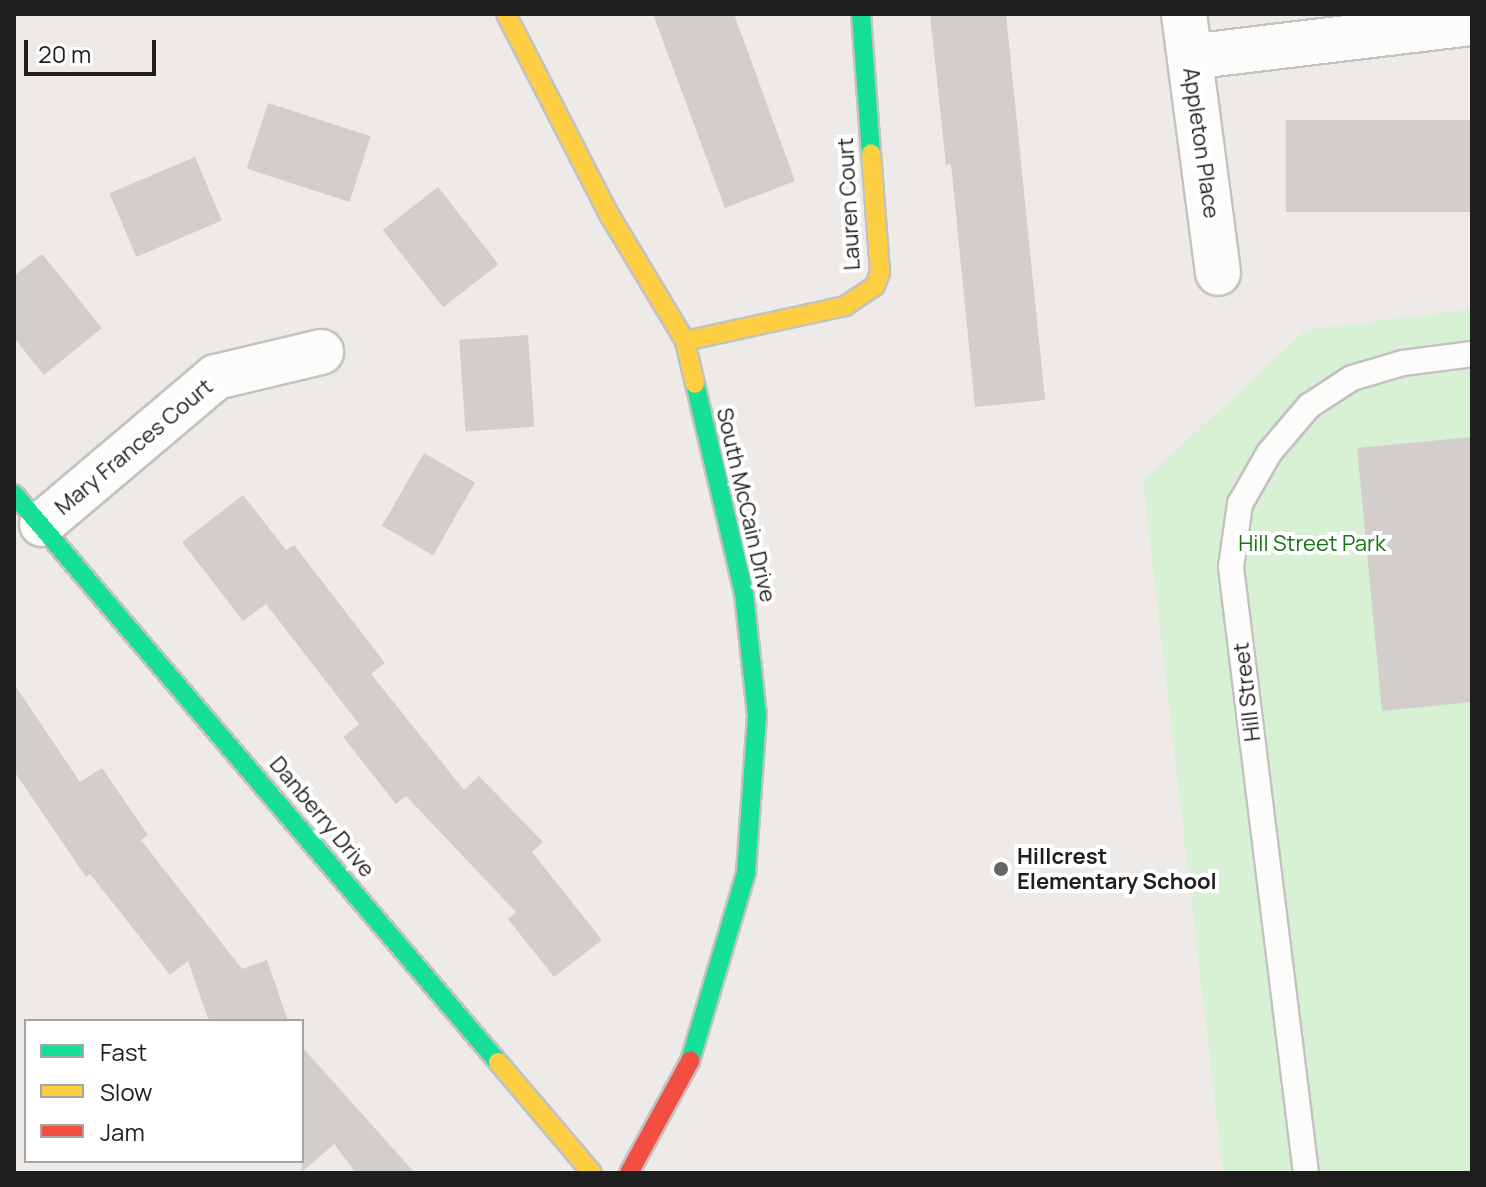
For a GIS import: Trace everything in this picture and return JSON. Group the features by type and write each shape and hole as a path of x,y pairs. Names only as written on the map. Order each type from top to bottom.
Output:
{"street":[{"name":"South McCain Drive","path":"506,14 610,216 685,341 744,594 757,715 746,873 696,1050 629,1173"},
{"name":"Lauren Court","path":"685,341 845,306 875,286 880,272 861,14"},
{"name":"Appleton Place","path":"1184,14 1218,273"},
{"path":"1190,57 1472,23"},
{"name":"Mary Frances Court","path":"28,509 216,377 321,352"},
{"name":"Danberry Drive","path":"28,509 592,1173"}],"lane":[{"name":"Hill Street","path":"1306,1173 1231,567 1240,504 1269,453 1309,406 1341,385 1403,363 1472,354"}],"green space":[{"name":"Hill Street Park","path":"1472,309 1472,1173 1223,1173 1143,481 1306,330"}],"building":[{"path":"653,14 734,14 795,181 725,208"},
{"path":"930,14 1006,14 1045,400 975,407 951,164 946,165"},
{"path":"268,103 371,136 349,202 247,169"},
{"path":"1286,120 1472,120 1472,212 1286,212"},
{"path":"195,157 222,221 136,257 109,193"},
{"path":"438,187 498,264 443,307 383,230"},
{"path":"42,254 102,328 44,375 14,338 14,276"},
{"path":"528,335 534,427 466,432 459,340"},
{"path":"1472,437 1472,702 1382,711 1357,448"},
{"path":"424,453 475,482 433,555 382,526"},
{"path":"243,495 286,550 294,545 385,663 371,674 464,790 479,776 543,842 532,852 602,940 554,977 508,919 516,912 406,796 396,804 343,737 359,724 266,604 243,621 182,542"},
{"path":"14,684 80,782 102,768 148,835 141,840 242,969 267,960 287,1019 208,1019 188,961 170,975 90,874 86,877 14,771"},
{"path":"304,1049 415,1173 356,1173 334,1144 302,1172"}],"traffic: fast":[{"path":"861,14 871,153"},
{"path":"690,1061 746,873 757,715 744,594 695,384"},
{"path":"14,494 498,1062"}],"traffic: slow":[{"path":"506,14 610,216 685,341 695,384"},
{"path":"685,341 845,306 875,286 880,272 871,153"},
{"path":"498,1062 592,1173"}],"traffic: jam":[{"path":"629,1173 690,1061"}],"place":[{"name":"Hillcrest Elementary School","path":"1001,869"}]}
